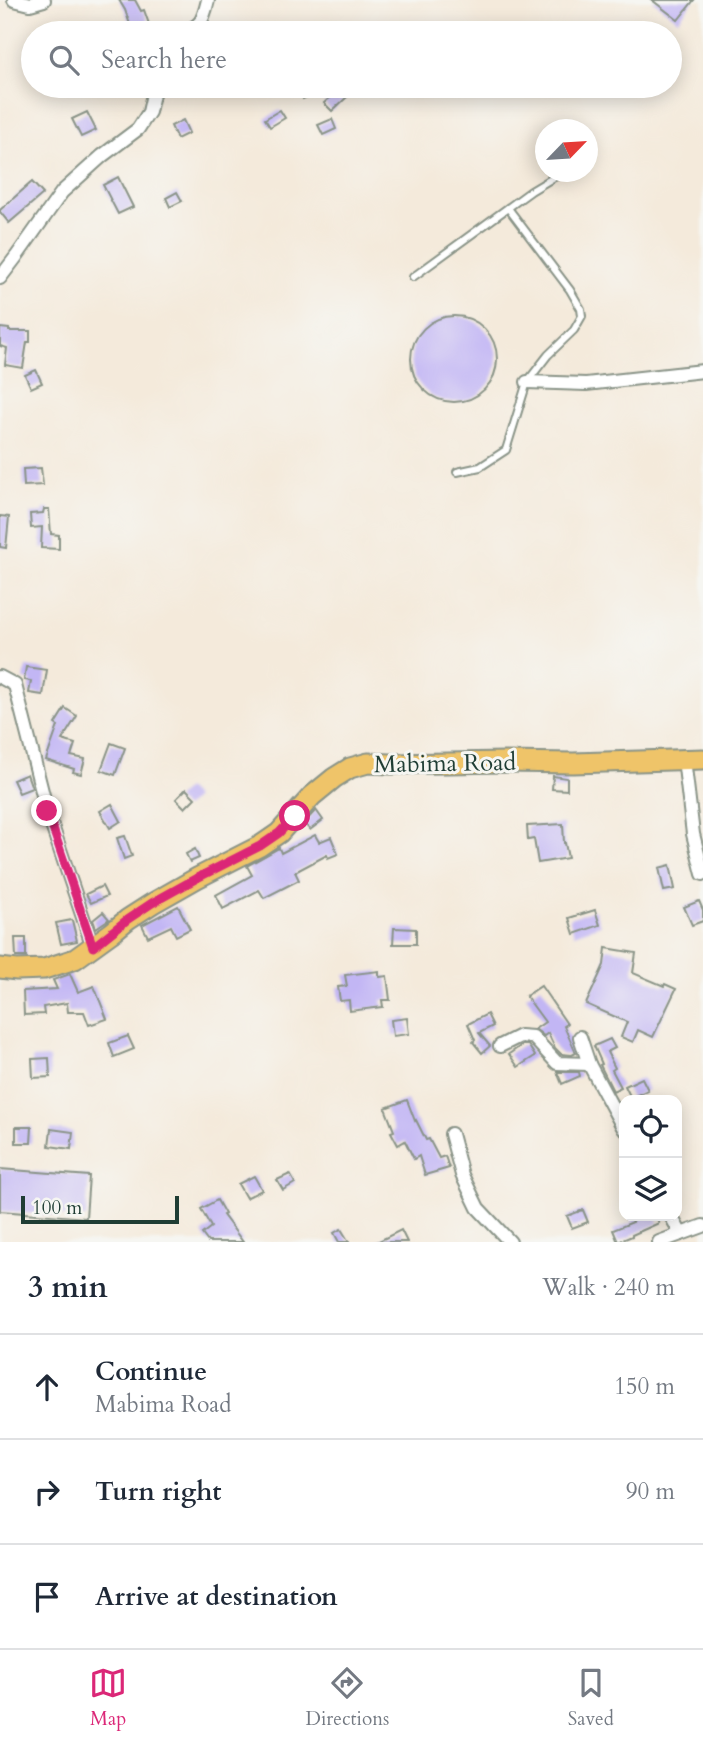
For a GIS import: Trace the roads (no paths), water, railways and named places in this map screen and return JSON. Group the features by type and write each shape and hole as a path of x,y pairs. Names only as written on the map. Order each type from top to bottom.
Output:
{"main road":[{"name":"Mabima Road","path":"0,968 52,968 75,958 152,903 260,846 279,833 312,796 350,768 368,763 572,763 694,759"}],"street":[{"path":"14,0 30,4 44,0"},
{"path":"202,21 208,0"},
{"path":"0,278 62,192 138,128 149,112 152,98"},
{"path":"527,382 586,384 703,371"},
{"path":"0,677 15,685 47,811 93,947"},
{"path":"694,759 693,834 703,874"},
{"path":"500,1046 520,1036 533,1037 558,1063 589,1064"},
{"path":"580,1037 589,1064 619,1120"},
{"path":"451,1134 462,1175 478,1208 510,1242"},
{"path":"674,1221 681,1234"},
{"path":"659,1242 703,1226"}],"lane":[{"path":"413,277 546,182"},
{"path":"457,472 480,467 506,450 527,382 548,355 574,330 582,316 570,290 508,208"}]}
